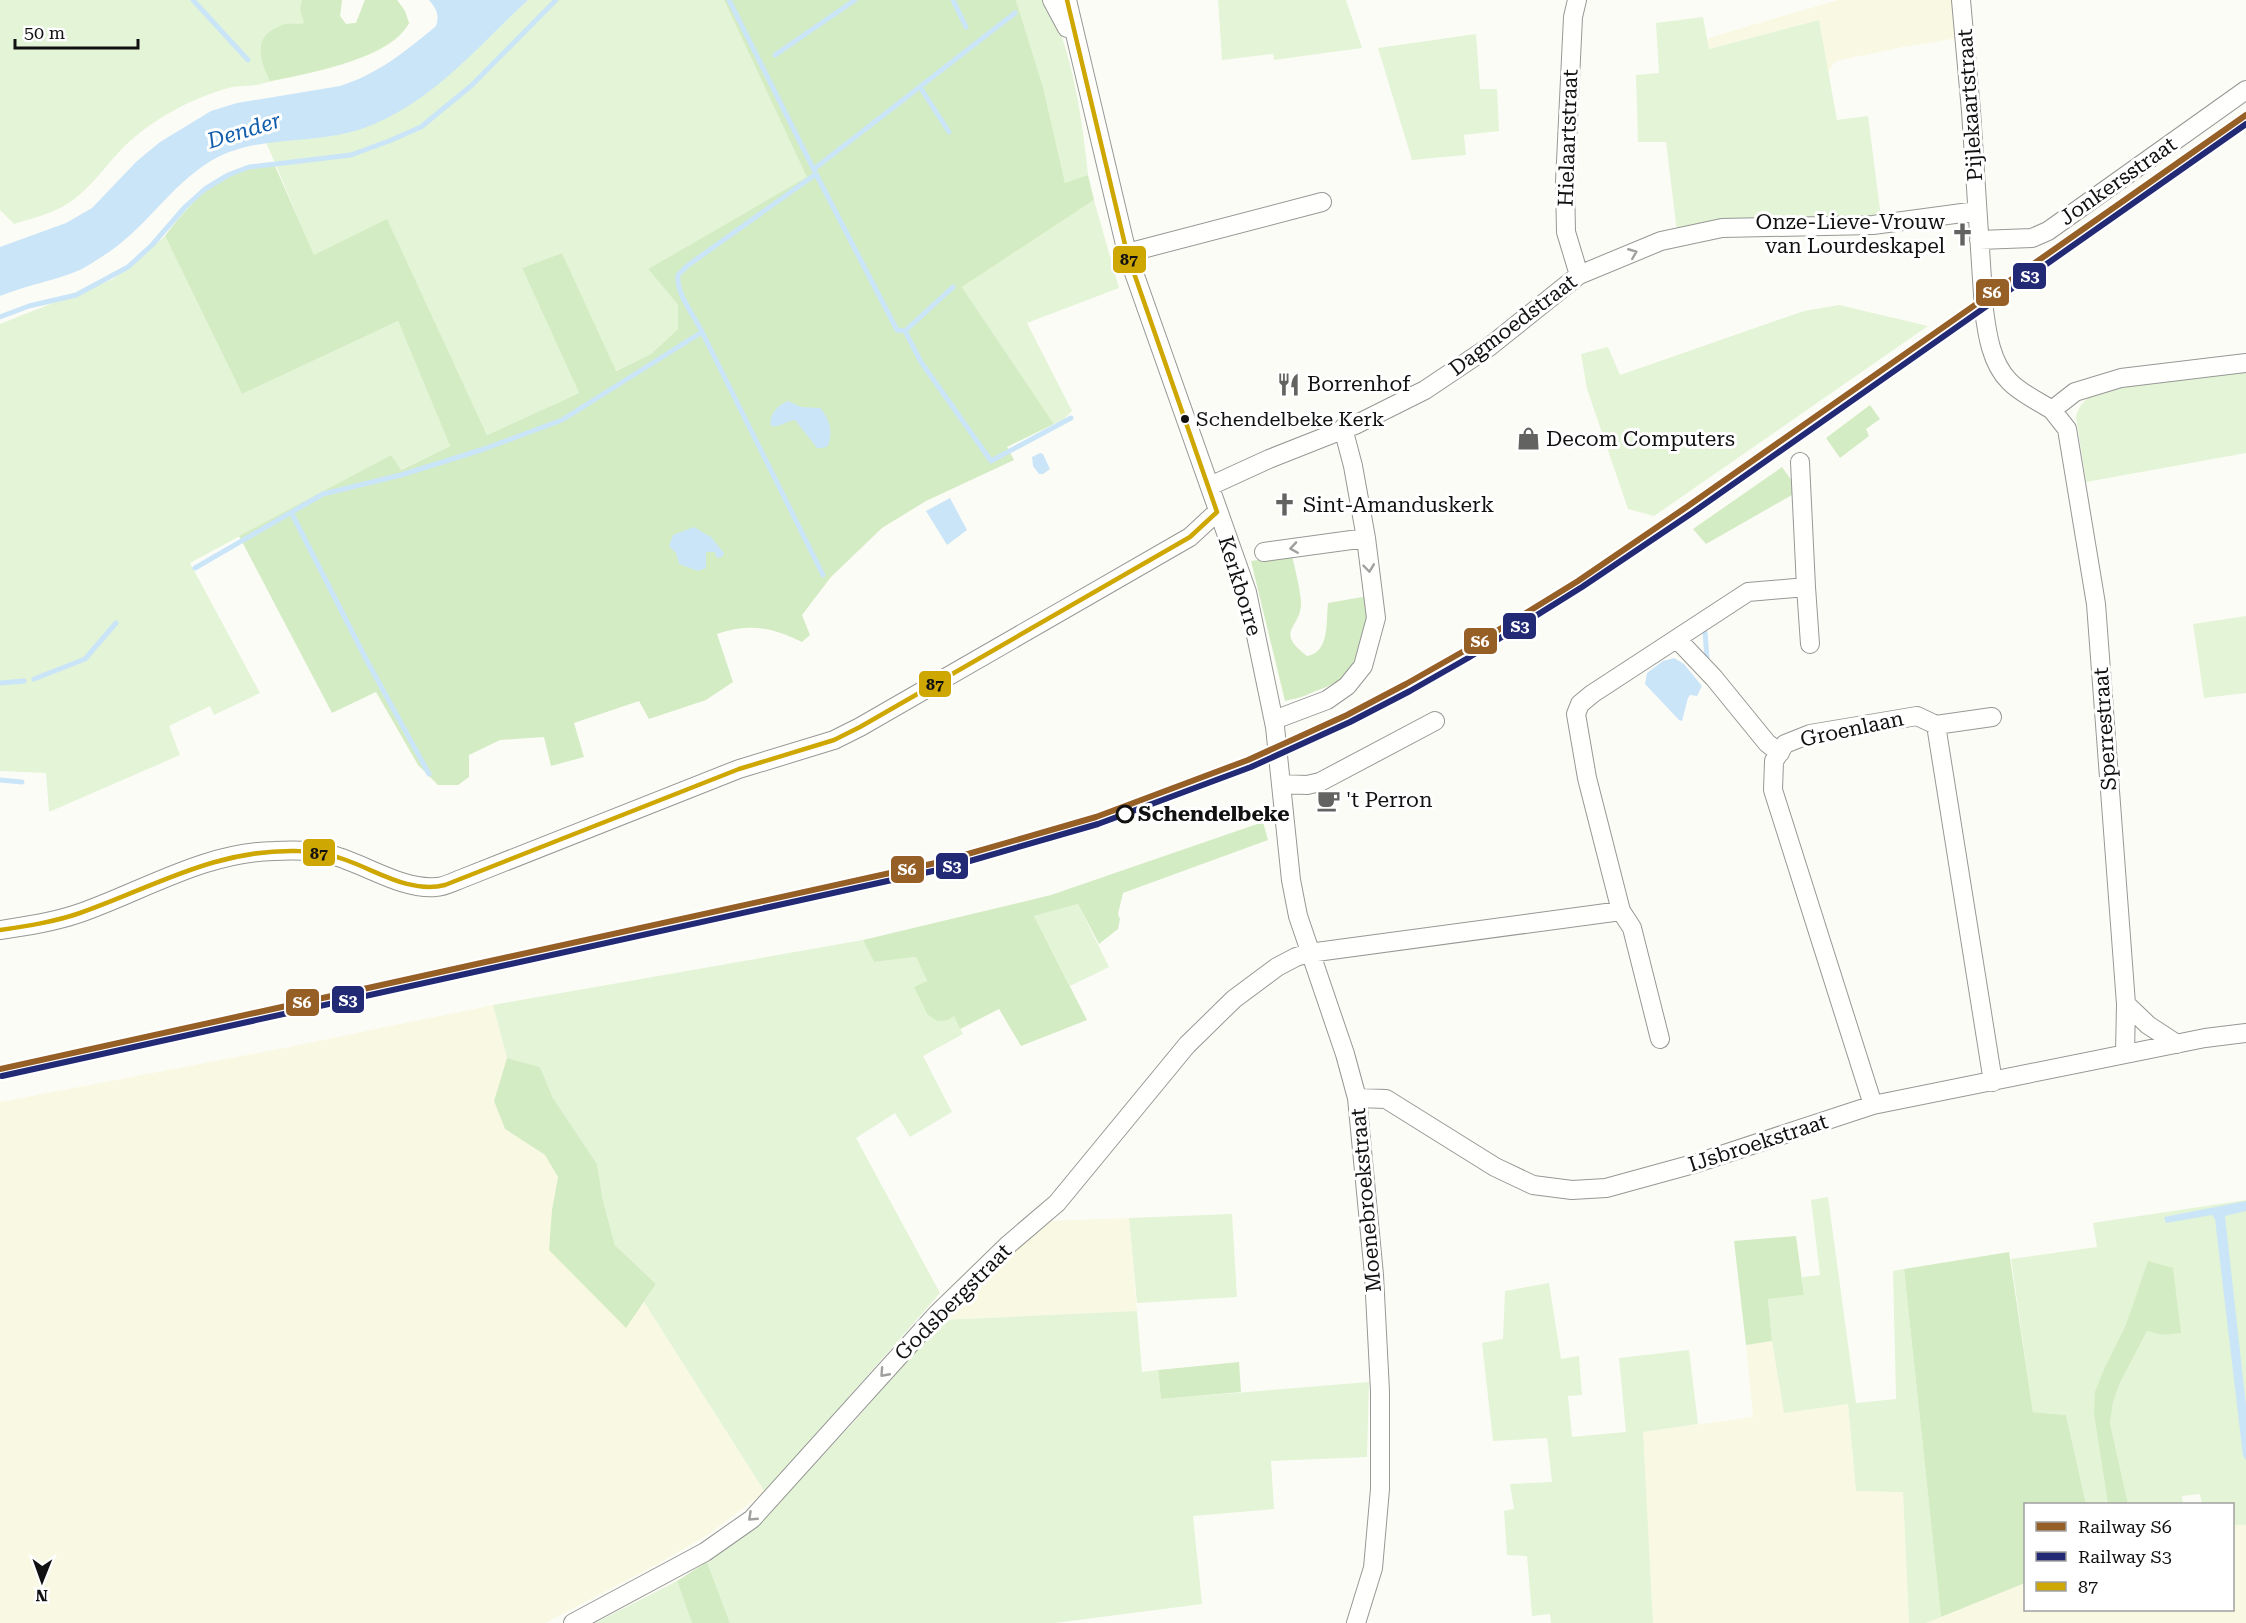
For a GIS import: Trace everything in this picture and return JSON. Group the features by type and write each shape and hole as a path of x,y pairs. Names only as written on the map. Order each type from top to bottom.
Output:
{"street":[{"name":"Kerkborre","path":"1052,0 1079,48"},
{"name":"Kerkborre","path":"1067,0 1127,254 1247,592 1279,752"},
{"name":"Kerkborre","path":"1079,48 1080,0"},
{"name":"Hielaartstraat","path":"1577,0 1573,18 1564,182 1566,231 1578,275"},
{"name":"Pijlekaartstraat","path":"1961,0 1977,211"},
{"name":"Jonkersstraat","path":"1979,240 2032,238 2048,231 2246,90"},
{"path":"1127,254 1322,202"},
{"name":"Dagmoedstraat","path":"1210,486 1342,428 1355,425 1425,390 1489,346 1578,275 1661,241 1722,228 1873,225 1977,211"},
{"path":"1977,211 1987,332 2000,368 2007,380 2014,386 2052,410 2075,392 2121,378 2246,363"},
{"name":"Sperrestraat","path":"2052,410 2067,429 2096,604 2126,1004 2125,1054"},
{"path":"1274,720 1327,700 1347,686 1363,666 1376,618 1366,538 1353,466 1342,428"},
{"path":"1800,462 1810,644"},
{"path":"0,930 42,923 80,913 197,866 232,856 272,851 330,854 362,864 405,883 422,887 438,887 454,882 739,769 834,740 896,707 1190,537 1217,512"},
{"path":"1264,552 1366,538"},
{"path":"1660,1039 1632,928 1620,911 1587,778 1576,714 1580,704 1592,694 1748,592 1806,587"},
{"path":"1677,639 1714,678 1767,742 1780,753"},
{"name":"Groenlaan","path":"1873,1105 1773,790 1774,761 1785,744 1810,734 1917,716 1936,725 1993,1082"},
{"path":"1936,725 1992,717"},
{"path":"1282,784 1307,785 1320,782 1435,721"},
{"name":"Moenebroekstraat","path":"1279,752 1291,880 1298,916 1345,1054 1357,1098 1373,1263 1380,1391 1380,1489 1373,1568 1356,1623"},
{"name":"Godsbergstraat","path":"573,1623 705,1552 752,1519 937,1314 1010,1244 1057,1203 1187,1045 1234,999 1277,967 1309,953 1620,911"},
{"path":"2126,1004 2148,1026 2177,1044"},
{"name":"IJsbroekstraat","path":"1357,1098 1386,1099 1495,1167 1533,1185 1572,1190 1606,1188 1697,1163 1873,1105 2205,1038 2246,1033"}],"green space":[{"path":"0,0 342,0 340,16 346,24 356,23 365,0 397,0 405,11 409,23 399,36 383,48 364,57 320,71 257,85 225,89 175,110 151,124 130,141 90,185 72,201 50,212 14,224 0,210"},
{"path":"302,0 342,0 340,16 346,24 356,23 365,0 397,0 405,11 409,23 385,46 367,55 325,69 270,81 262,61 263,40 272,30 282,25 304,23 300,9"},
{"path":"528,0 724,0 808,177 648,269 678,305 678,329 651,354 615,371 562,253 522,268 579,393 487,435 387,220 314,256 266,142 343,134 379,121 403,108 448,76"},
{"path":"724,0 1016,0 1043,87 1065,183 1088,175 1094,200 962,287 1054,424 1007,447 1014,460 926,501 882,528 831,577 802,615 810,635 802,642 781,633 760,628 740,628 717,634 733,682 706,700 649,719 639,701 574,723 584,757 551,766 544,737 500,740 469,755 469,777 458,785 438,785 418,765 376,692 332,713 239,536 391,455 401,470 450,446 398,321 242,394 165,236 190,206 219,181 243,171 275,166 314,255 387,219 487,435 579,393 522,268 562,253 616,371 651,354 678,329 678,305 648,269 807,177"},
{"path":"1016,0 1045,0 1069,61 1083,132 1088,175 1065,184 1043,87"},
{"path":"1218,0 1346,0 1362,48 1274,60 1273,54 1222,60"},
{"path":"1838,0 1953,0 1958,38 1836,61 1828,72 1818,20 1708,49 1707,40 1711,37"},
{"path":"1703,17 1709,49 1819,20 1837,120 1868,116 1881,217 1677,232 1666,142 1638,142 1636,75 1659,73 1656,23"},
{"path":"1476,34 1480,89 1497,89 1499,131 1464,135 1466,155 1412,160 1378,48"},
{"path":"1094,200 1119,288 1027,323 1072,411 1064,419 1054,424 962,287"},
{"path":"165,236 242,394 398,321 450,446 400,470 391,455 190,563 260,693 214,715 210,706 169,726 180,755 49,812 46,773 0,771 0,324 113,279"},
{"path":"1839,305 1928,326 1654,516 1628,509 1587,389 1581,354 1608,347 1620,375 1804,311"},
{"path":"2246,370 2246,453 2086,482 2076,417 2080,406 2087,399 2107,388"},
{"path":"1870,405 1880,419 1866,429 1869,436 1840,458 1826,438"},
{"path":"1782,467 1799,491 1706,544 1693,529"},
{"path":"1292,555 1301,602 1298,618 1290,635 1297,647 1307,656 1320,649 1323,642 1327,626 1328,603 1368,596 1368,601 1362,638 1350,670 1331,685 1285,701 1251,561"},
{"path":"2246,616 2246,693 2204,698 2193,624"},
{"path":"1263,822 1268,840 1123,893 1118,914 1120,919 1118,929 1099,944 1078,904 1034,916 1087,1020 1021,1046 999,1009 960,1029 954,1016 948,1020 937,1021 927,1014 914,987 927,981 916,957 874,962 863,940 1051,895"},
{"path":"1078,904 1109,967 1070,986 1034,916"},
{"path":"863,940 874,962 916,957 927,981 915,988 927,1014 954,1016 963,1034 923,1056 952,1112 910,1137 895,1113 856,1138 940,1293 765,1492 644,1302 656,1284 615,1245 603,1201 597,1164 553,1098 540,1067 507,1058 493,1005"},
{"path":"493,1005 507,1058 494,1101 505,1129 545,1155 558,1177 552,1210 626,1327 644,1302 765,1492 709,1534 658,1564 545,1623 0,1623 0,1102 279,1049"},
{"path":"507,1058 540,1067 553,1098 597,1164 603,1201 615,1245 656,1284 626,1328 549,1250 552,1210 558,1177 545,1155 505,1129 494,1101"},
{"path":"1828,1197 1856,1403 1896,1399 1893,1271 1904,1269 1941,1617 1926,1623 1909,1623 1903,1492 1856,1491 1848,1404 1784,1413 1772,1341 1768,1299 1804,1295 1802,1277 1820,1275 1811,1200"},
{"path":"2246,1200 2246,1525 2234,1525 2234,1503 2202,1503 2200,1494 2182,1496 2183,1503 2128,1503 2110,1423 2113,1403 2119,1385 2147,1331 2162,1335 2180,1332 2127,1322 2104,1369 2094,1415 2108,1503 2086,1503 2066,1415 2033,1412 2011,1259 2097,1247 2093,1223"},
{"path":"1232,1214 1237,1297 1137,1303 1129,1218"},
{"path":"1129,1218 1137,1311 942,1320 1046,1221"},
{"path":"1796,1236 1804,1295 1768,1299 1772,1341 1746,1345 1734,1241"},
{"path":"2009,1252 2033,1412 2066,1415 2086,1503 2024,1503 2024,1583 1941,1617 1904,1269"},
{"path":"2148,1261 2173,1268 2181,1333 2162,1335 2147,1331 2119,1385 2110,1423 2128,1503 2108,1503 2094,1415 2095,1392 2127,1322"},
{"path":"1549,1283 1561,1359 1579,1356 1582,1395 1568,1396 1572,1437 1626,1432 1619,1358 1689,1350 1698,1424 1643,1432 1653,1623 1551,1623 1550,1614 1532,1616 1527,1556 1507,1555 1504,1511 1514,1509 1510,1484 1552,1482 1547,1438 1493,1441 1482,1343 1503,1339 1505,1291"},
{"path":"1137,1311 1142,1372 1158,1370 1161,1399 1369,1382 1367,1457 1271,1461 1274,1509 1193,1516 1202,1604 1055,1623 730,1623 707,1562 764,1517 853,1423 942,1320"},
{"path":"1772,1341 1784,1412 1848,1404 1856,1491 1903,1491 1909,1623 1653,1623 1642,1432 1753,1417 1746,1345"},
{"path":"1239,1362 1241,1392 1161,1399 1158,1370"},
{"path":"2234,1525 2246,1525 2246,1623 1926,1623 2024,1583 2024,1611 2234,1611"},
{"path":"707,1562 730,1623 692,1623 677,1581"},
{"path":"677,1581 692,1623 595,1623"}],"water":[{"name":"Dender","path":"429,0 528,0 447,77 402,110 377,123 351,132 250,146 218,157 188,178 137,229 96,261 73,273 0,296 0,247 66,223 92,208 137,161 160,142 211,111 237,103 340,86 367,75 402,53 436,26 437,12"},
{"path":"788,401 801,407 820,408 830,426 828,446 817,448 795,420 771,426 771,418 775,411"},
{"path":"1043,454 1050,469 1043,474 1039,474 1033,466 1032,457"},
{"path":"950,498 967,530 947,545 926,511"},
{"path":"694,527 711,537 724,553 719,558 716,557 715,552 706,552 706,568 698,571 679,564 676,553 669,546 673,535"},
{"path":"1674,658 1684,664 1702,686 1697,696 1690,695 1688,698 1682,721 1645,684 1647,673 1663,661"},
{"path":"2246,1201 2246,1211 2225,1216 2246,1405 2246,1460 2243,1456 2215,1219 2212,1215 2166,1223 2164,1217"}],"waterway":[{"path":"193,0 248,60"},
{"path":"0,317 29,306 76,295 128,267 152,245 185,207 205,189 228,175 249,167 351,155 421,127 472,85 556,0"},
{"path":"195,568 323,494 401,475 484,449 562,420 702,332 680,290 678,275 687,266 816,174 729,0"},
{"path":"775,55 855,0"},
{"path":"953,0 966,27"},
{"path":"814,169 1015,13"},
{"path":"920,87 949,132"},
{"path":"816,174 897,330 905,331 953,287"},
{"path":"905,331 921,362 991,461 1071,418"},
{"path":"702,332 823,575"},
{"path":"292,514 366,659 429,774"},
{"path":"34,679 85,659 116,623"},
{"path":"1705,632 1707,658"},
{"path":"0,683 24,681"},
{"path":"0,780 22,782"}],"rail line":[{"name":"S6","path":"0,1069 940,862 1096,817 1248,760 1347,715 1406,684 1578,581 2246,115"},
{"name":"S3","path":"2,1076 942,869 1098,824 1251,767 1350,722 1410,691 1582,587 1692,513 2246,124"}],"transit line":[{"name":"87","path":"1067,0 1127,253 1217,512"},
{"name":"87","path":"0,930 70,916 212,863 267,852 322,853 407,884 432,887 445,885 739,769 834,740 1190,537 1217,512"}],"place":[{"name":"Onze-Lieve-Vrouw van Lourdeskapel","path":"1963,234"},
{"name":"Borrenhof","path":"1289,384"},
{"name":"Schendelbeke Kerk","path":"1185,419"},
{"name":"Decom Computers","path":"1528,439"},
{"name":"Sint-Amanduskerk","path":"1285,505"},
{"name":"'t Perron","path":"1328,800"},
{"name":"Schendelbeke","path":"1125,814"}]}
